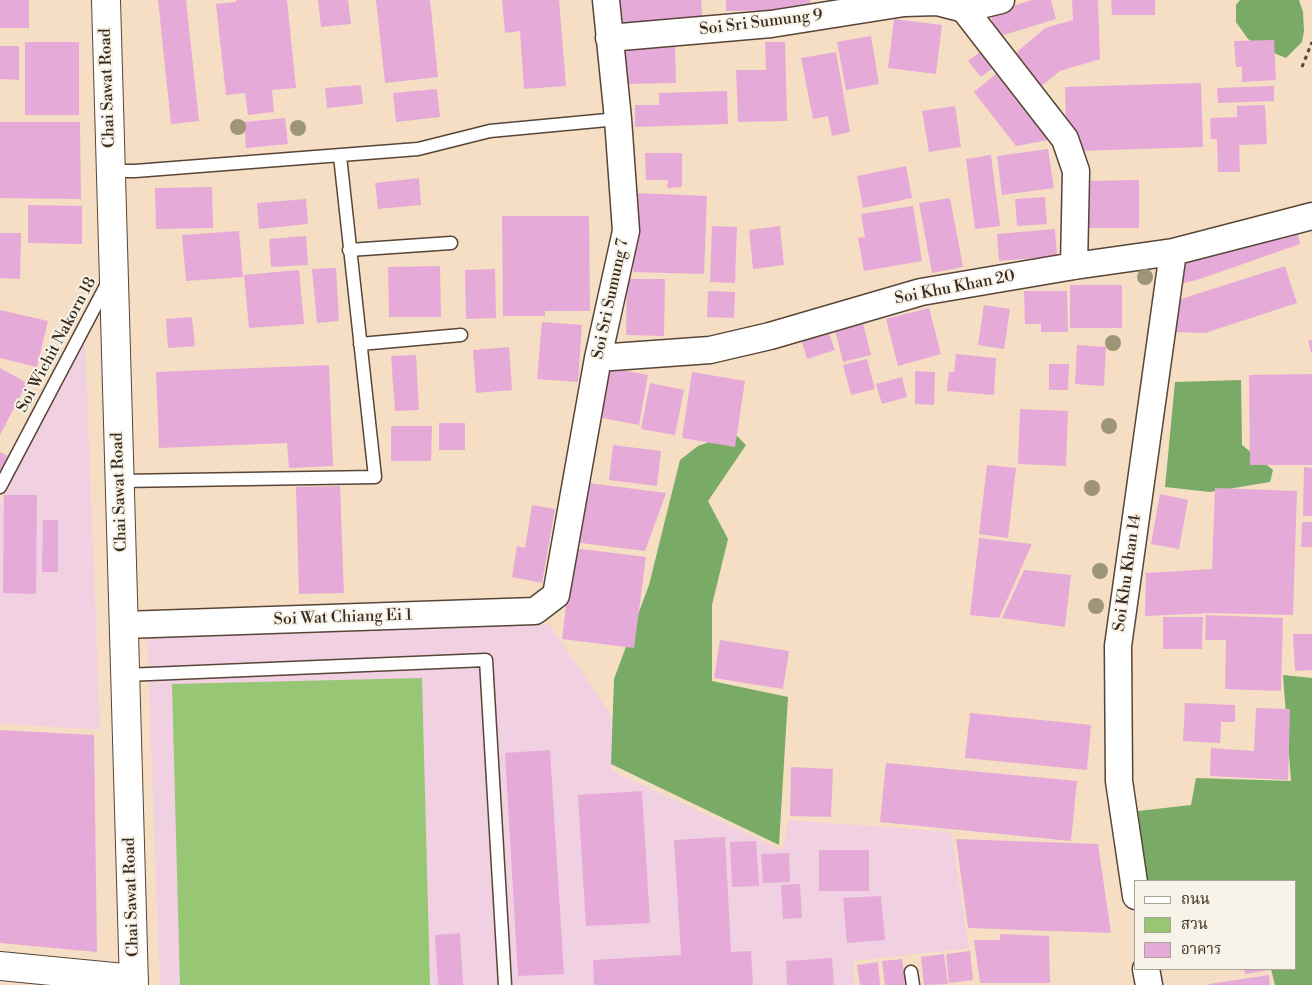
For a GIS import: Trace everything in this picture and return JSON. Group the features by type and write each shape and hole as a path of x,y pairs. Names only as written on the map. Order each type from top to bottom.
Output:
{"street":[{"name":"Chai Sawat Road","path":"106,0 134,982"},
{"name":"Soi Sri Sumung 7","path":"556,595 598,358 626,231 618,119 606,0"},
{"name":"Soi Sri Sumung 9","path":"609,38 771,24 904,3 937,2 964,9 1001,0"},
{"path":"964,9 1065,139 1076,171 1074,266"},
{"name":"Soi Khu Khan 20","path":"598,358 710,350 770,336 921,292 1074,266 1173,252 1312,216"},
{"name":"Soi Khu Khan 14","path":"1134,882 1119,781 1118,646 1173,252"},
{"name":"Soi Wat Chiang Ei 1","path":"124,625 536,611 556,595"},
{"path":"0,966 134,982"},
{"path":"1146,970 1149,985"}],"lane":[{"path":"111,171 135,171 418,149 490,130 618,119"},
{"path":"120,481 375,476 340,156"},
{"path":"349,250 451,243"},
{"name":"Soi Wichit Nakorn 18","path":"0,487 114,271"},
{"path":"360,344 461,334"},
{"path":"125,675 486,660 505,985"},
{"path":"911,972 913,985"}],"path":[{"path":"1302,67 1312,42"}],"shaded area":[{"path":"85,341 100,730 0,723 0,502"},
{"path":"549,624 611,715 612,771 783,850 788,820 951,832 969,948 853,961 854,985 160,985 147,637"}],"green space":[{"path":"1240,0 1299,0 1303,12 1304,31 1302,42 1286,58 1248,39 1236,22 1236,5"},
{"path":"1241,380 1242,445 1273,470 1270,482 1210,492 1165,487 1175,382"},
{"path":"734,433 746,445 708,501 728,539 712,605 712,681 788,697 779,845 611,764 614,679 649,585 680,460 698,446"},
{"path":"1283,675 1312,678 1312,985 1275,985 1271,970 1297,970 1297,880 1147,880 1138,811 1191,805 1196,778 1291,781"},
{"path":"422,678 430,985 180,985 172,684"}],"building":[{"path":"0,0 29,0 29,28 0,28"},
{"path":"158,0 186,0 199,121 171,124"},
{"path":"236,0 287,0 296,88 272,90 274,112 248,115 245,93 226,95 216,4 236,2"},
{"path":"318,0 348,0 351,24 321,27"},
{"path":"376,0 430,0 438,77 385,83"},
{"path":"502,0 559,0 566,86 524,89 520,31 505,33"},
{"path":"619,0 701,0 703,23 621,29"},
{"path":"726,0 810,0 811,10 726,11"},
{"path":"1032,0 1051,0 1056,19 997,37 990,13"},
{"path":"1072,0 1098,0 1100,59 1060,71 1035,91 1009,59 1045,28 1073,20"},
{"path":"1111,0 1155,0 1155,15 1112,15"},
{"path":"894,19 942,25 936,74 888,68"},
{"path":"871,36 879,84 846,90 837,42"},
{"path":"1274,40 1276,80 1242,82 1242,67 1236,67 1234,41"},
{"path":"25,42 79,42 79,115 25,115"},
{"path":"765,42 785,42 787,121 738,122 736,70 766,70"},
{"path":"675,44 676,83 625,84 624,45"},
{"path":"0,46 19,46 19,80 0,79"},
{"path":"981,51 994,67 981,77 968,61"},
{"path":"836,52 850,132 832,136 828,116 813,119 801,58"},
{"path":"997,73 1049,140 1016,146 974,92"},
{"path":"1201,83 1203,147 1077,151 1066,128 1065,87"},
{"path":"361,85 363,104 327,108 325,88"},
{"path":"1274,86 1274,101 1218,103 1217,88"},
{"path":"437,89 440,117 396,122 393,93"},
{"path":"727,91 728,124 635,127 635,105 659,105 659,93"},
{"path":"1265,105 1267,144 1239,145 1240,172 1218,172 1217,139 1211,139 1210,118 1237,117 1237,106"},
{"path":"955,106 961,147 929,152 922,111"},
{"path":"285,118 288,144 246,148 244,122"},
{"path":"0,122 80,122 81,199 0,198"},
{"path":"1048,149 1054,188 1002,195 997,156"},
{"path":"645,153 682,153 682,187 667,188 668,180 646,180"},
{"path":"991,155 1000,226 975,229 966,159"},
{"path":"906,166 912,198 863,208 857,176"},
{"path":"419,178 421,205 378,209 375,183"},
{"path":"1139,180 1139,228 1087,228 1086,181"},
{"path":"212,187 213,228 156,229 155,188"},
{"path":"635,193 707,196 704,274 633,272"},
{"path":"1045,197 1047,224 1017,226 1015,199"},
{"path":"950,198 963,267 932,273 919,203"},
{"path":"306,199 308,224 259,229 257,203"},
{"path":"28,205 82,206 82,244 28,243"},
{"path":"913,206 922,261 864,271 858,238 865,237 861,214"},
{"path":"502,216 589,216 590,311 545,311 545,316 503,316"},
{"path":"712,226 737,227 735,283 710,282"},
{"path":"780,226 784,265 753,269 749,230"},
{"path":"1055,229 1057,256 999,261 997,234"},
{"path":"1297,230 1300,244 1200,279 1180,284 1183,260"},
{"path":"239,231 243,277 186,281 182,235"},
{"path":"0,233 21,233 20,279 0,278"},
{"path":"306,236 308,265 271,267 269,239"},
{"path":"440,266 441,317 389,317 388,267"},
{"path":"1285,266 1297,303 1205,333 1174,332 1178,300"},
{"path":"336,268 339,321 317,323 312,269"},
{"path":"495,269 496,318 466,319 465,270"},
{"path":"299,270 304,324 249,328 244,275"},
{"path":"627,279 665,279 664,336 626,335"},
{"path":"1070,285 1122,285 1122,328 1070,328"},
{"path":"708,291 735,292 734,318 707,317"},
{"path":"1024,291 1067,291 1068,332 1041,332 1041,324 1025,324"},
{"path":"984,305 1010,309 1004,349 978,345"},
{"path":"929,308 941,354 898,366 886,319"},
{"path":"0,310 48,321 37,367 0,358"},
{"path":"192,317 195,346 168,348 166,319"},
{"path":"542,322 582,325 578,382 537,379"},
{"path":"863,323 871,355 843,362 835,330"},
{"path":"827,328 835,350 807,359 800,336"},
{"path":"1312,340 1312,352 1311,352 1308,341"},
{"path":"1077,345 1106,347 1104,386 1075,384"},
{"path":"509,347 512,390 476,393 473,350"},
{"path":"956,354 996,358 994,395 947,391 949,372 954,372"},
{"path":"416,355 419,410 395,411 391,356"},
{"path":"867,359 875,389 851,395 843,365"},
{"path":"1049,364 1069,364 1068,390 1049,390"},
{"path":"329,365 333,466 289,468 287,443 159,448 156,372"},
{"path":"606,367 648,375 639,425 597,417"},
{"path":"0,368 27,383 0,435"},
{"path":"915,371 935,372 934,405 915,404"},
{"path":"692,372 745,381 735,447 682,438"},
{"path":"1312,374 1312,465 1250,465 1249,375"},
{"path":"902,377 907,397 882,404 876,384"},
{"path":"650,383 684,390 675,435 641,429"},
{"path":"1020,409 1068,411 1066,466 1018,464"},
{"path":"439,423 465,423 465,450 439,450"},
{"path":"391,426 432,426 431,461 391,461"},
{"path":"613,445 661,451 657,486 609,480"},
{"path":"0,452 8,456 0,472"},
{"path":"987,465 1016,468 1008,538 979,534"},
{"path":"1304,467 1312,468 1312,516 1303,516"},
{"path":"580,482 666,493 645,551 573,542"},
{"path":"340,486 344,593 299,594 296,487"},
{"path":"1215,488 1297,491 1293,615 1211,613 1145,616 1146,573 1212,569"},
{"path":"1160,494 1188,500 1179,549 1151,544"},
{"path":"4,495 37,495 36,594 3,593"},
{"path":"532,505 555,509 542,583 512,577 517,546 525,548"},
{"path":"43,520 58,520 58,572 42,572"},
{"path":"1302,522 1312,522 1312,547 1301,547"},
{"path":"979,538 1032,544 999,618 970,615"},
{"path":"573,548 646,557 634,648 562,639"},
{"path":"1024,570 1071,575 1065,627 1002,618"},
{"path":"1206,615 1283,618 1281,691 1225,689 1226,640 1205,640"},
{"path":"1163,617 1203,617 1202,649 1163,649"},
{"path":"1293,634 1312,634 1312,670 1295,671"},
{"path":"720,640 789,651 783,689 714,678"},
{"path":"1185,703 1235,705 1235,722 1221,722 1220,743 1183,741"},
{"path":"1256,708 1290,709 1288,780 1210,776 1211,748 1254,751"},
{"path":"970,713 1091,725 1087,770 965,758"},
{"path":"0,730 94,735 97,952 0,943"},
{"path":"550,750 564,974 518,976 505,753"},
{"path":"886,763 1077,781 1071,841 880,822"},
{"path":"791,767 833,769 831,817 790,816"},
{"path":"642,791 650,923 586,926 578,795"},
{"path":"725,837 731,952 751,951 753,985 594,985 593,960 681,955 674,840"},
{"path":"956,839 1098,844 1111,933 968,928"},
{"path":"756,841 759,886 732,887 730,842"},
{"path":"819,850 869,850 869,891 819,891"},
{"path":"789,853 790,882 763,883 761,854"},
{"path":"800,884 802,918 783,919 781,885"},
{"path":"881,896 885,940 847,943 843,898"},
{"path":"460,933 463,985 438,985 435,935"},
{"path":"1000,934 1049,936 1050,983 980,983 974,940 1000,940"},
{"path":"970,951 973,980 949,983 946,954"},
{"path":"944,954 948,984 924,985 921,957"},
{"path":"832,958 834,985 787,985 786,961"},
{"path":"902,959 906,985 885,985 882,961"},
{"path":"878,962 880,985 860,985 857,965"},
{"path":"1244,970 1269,970 1245,974"},
{"path":"1269,975 1270,985 1209,985 1209,984"}]}
